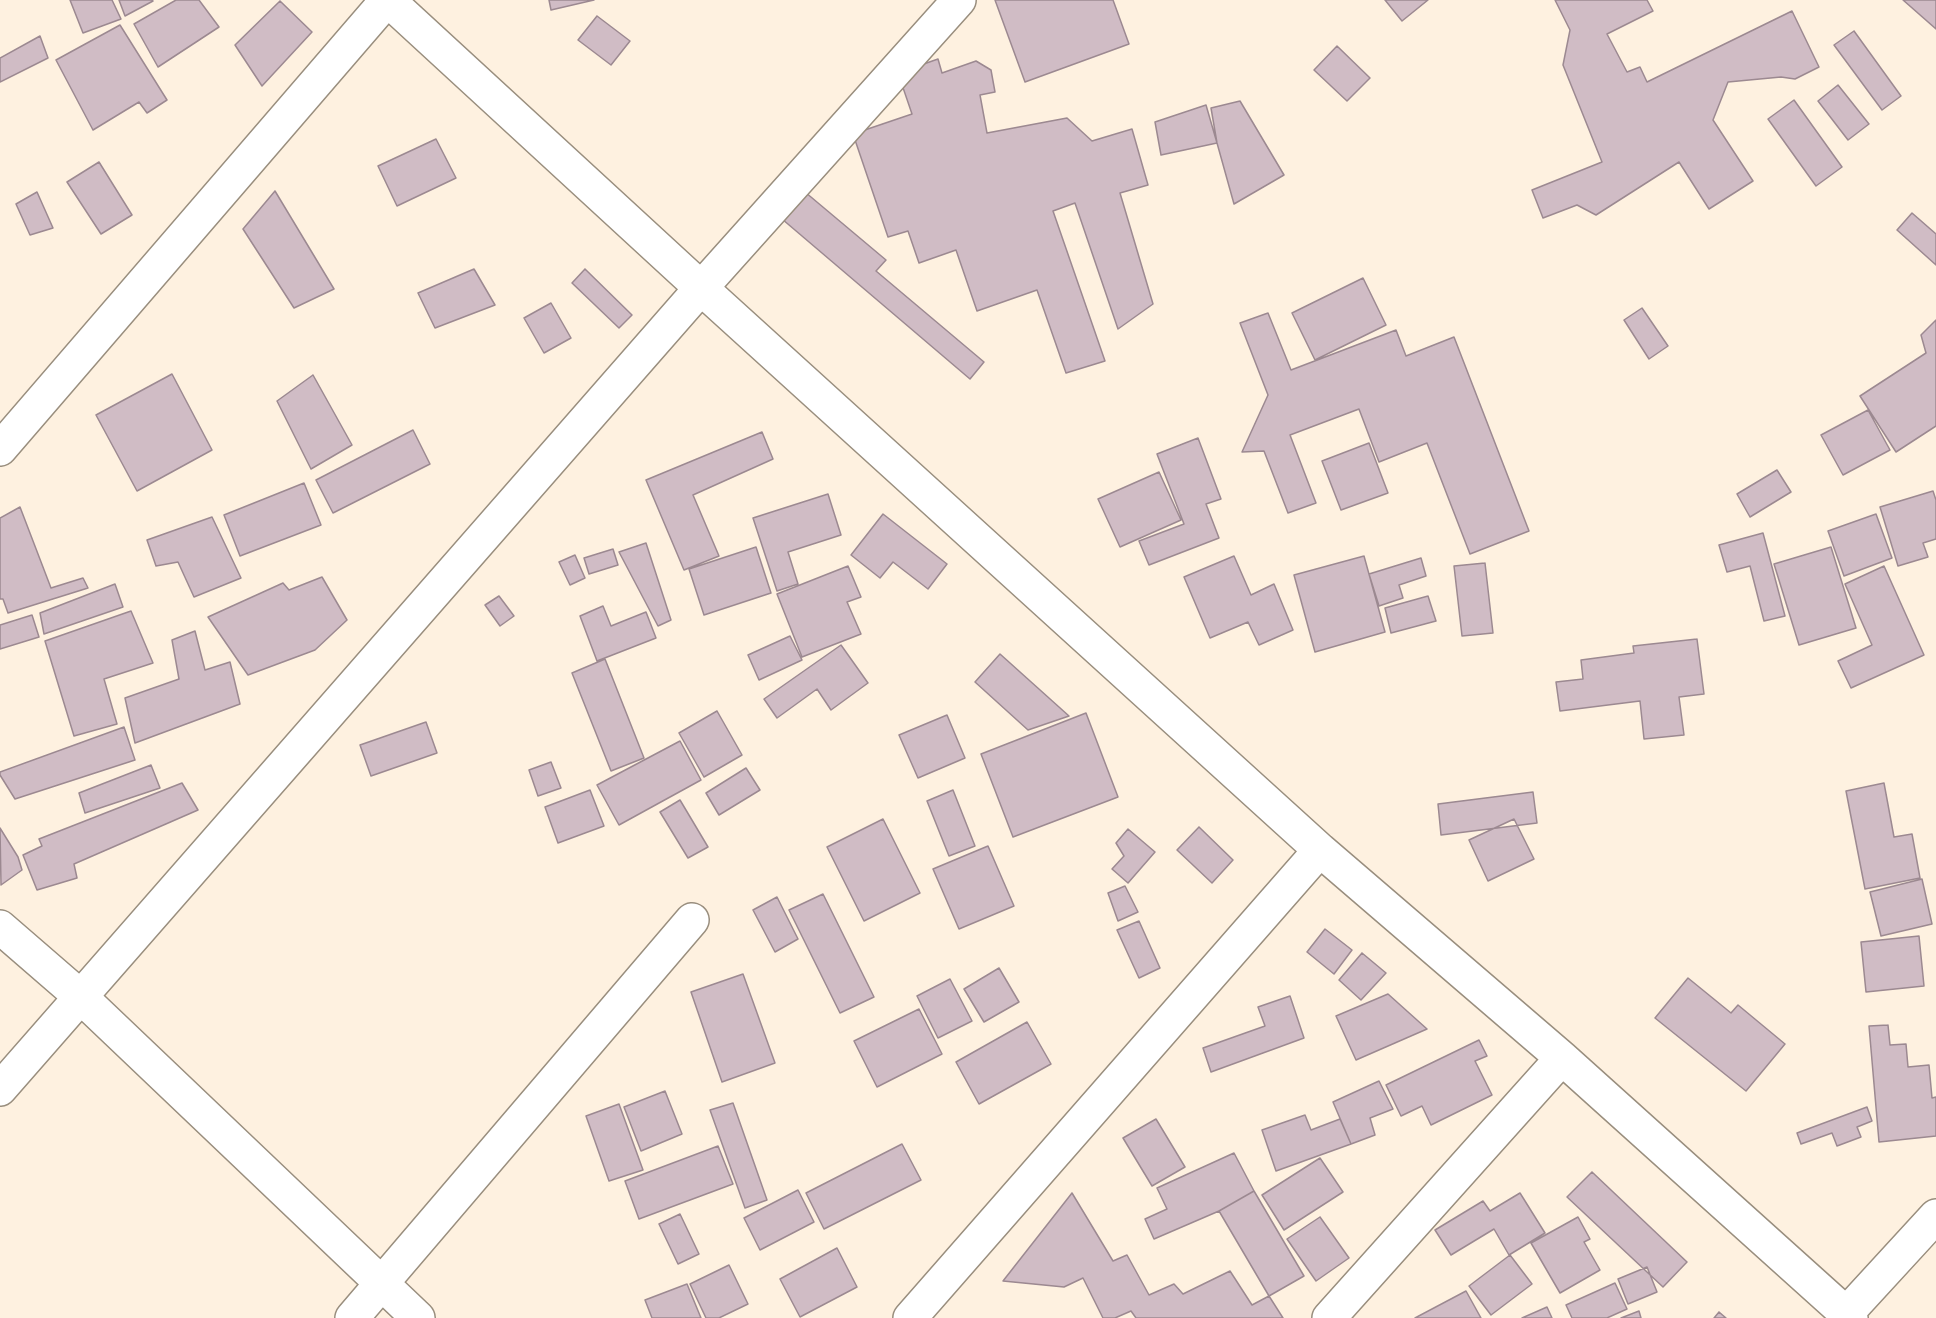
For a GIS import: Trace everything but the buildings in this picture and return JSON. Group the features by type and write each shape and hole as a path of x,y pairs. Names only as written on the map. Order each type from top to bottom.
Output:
{"street":[{"path":"0,448 388,0 700,288 1320,850 1562,1058 1848,1316 1936,1216"},
{"path":"0,1089 82,998 700,288 959,0"},
{"path":"910,1318 1320,850"},
{"path":"352,1318 692,920"},
{"path":"0,927 82,998 418,1318"},
{"path":"1329,1318 1562,1058"}]}
